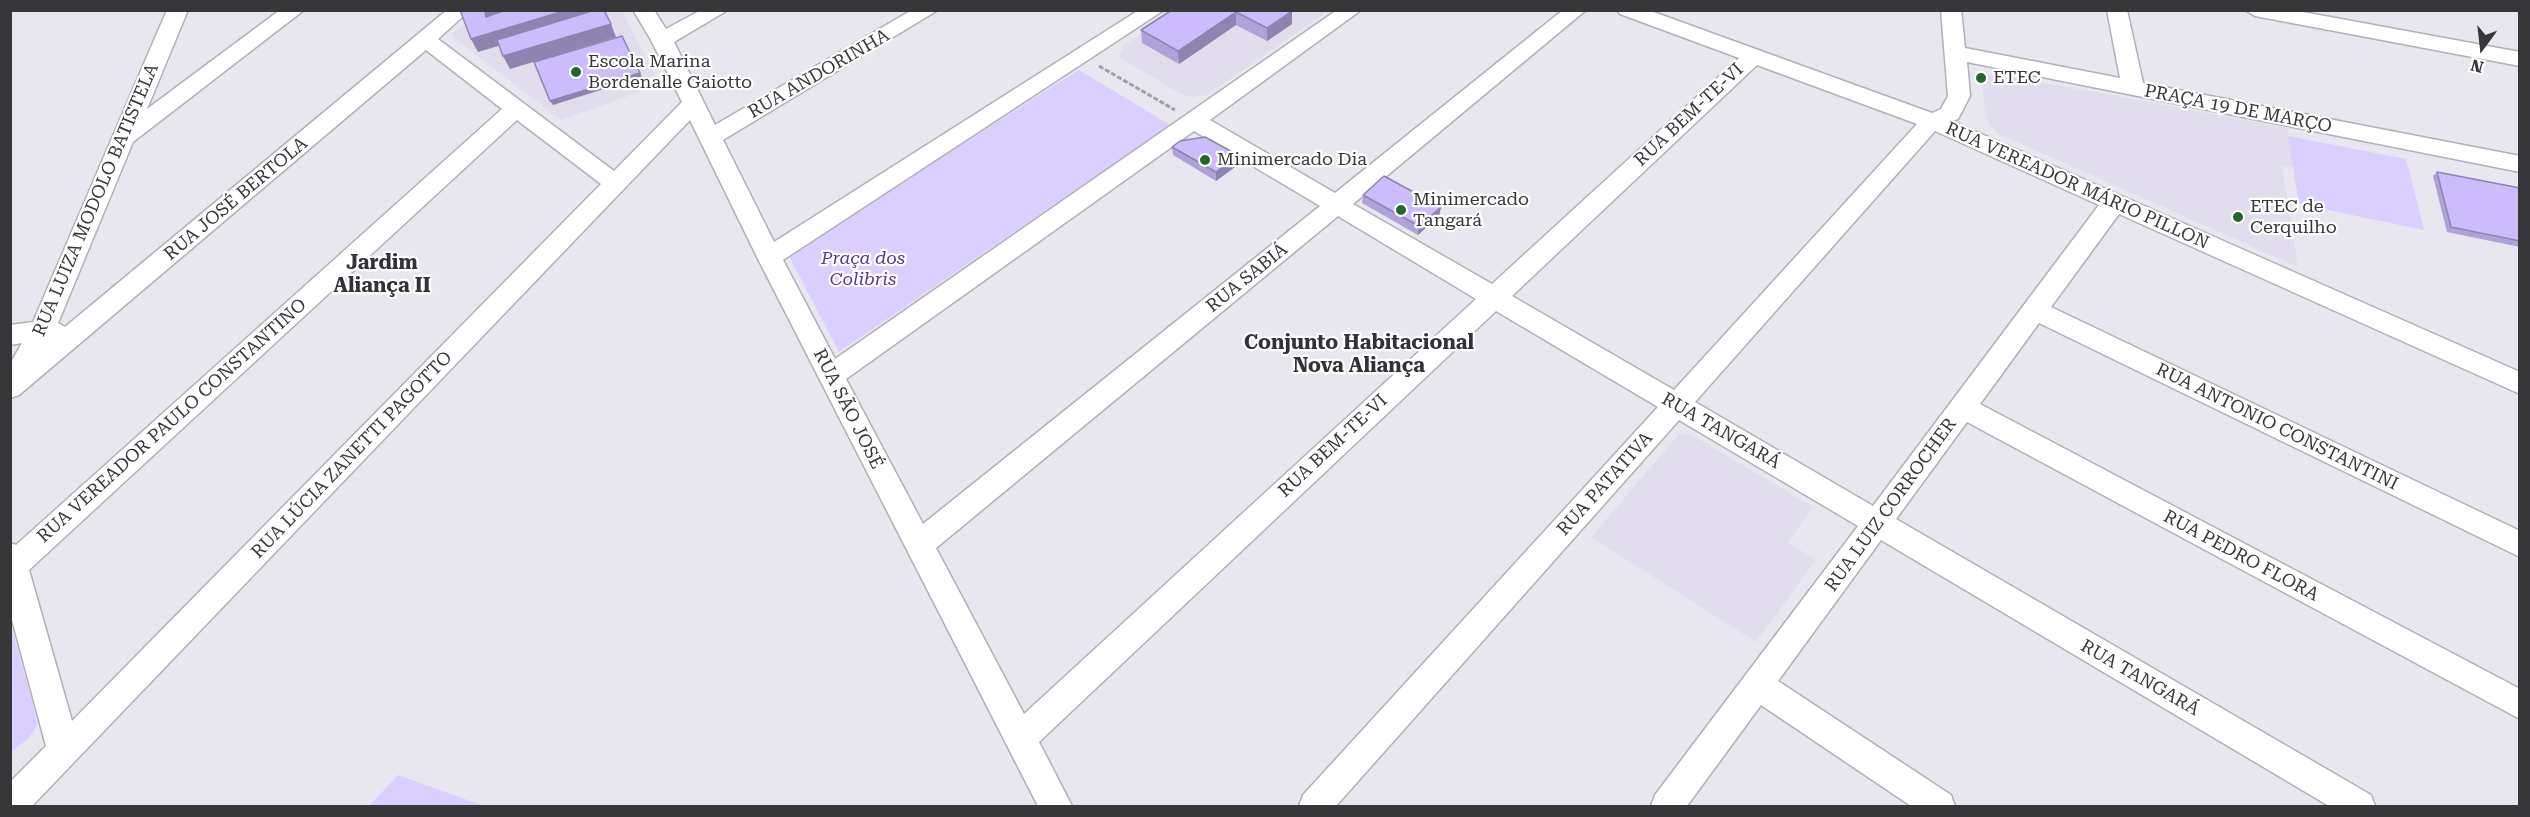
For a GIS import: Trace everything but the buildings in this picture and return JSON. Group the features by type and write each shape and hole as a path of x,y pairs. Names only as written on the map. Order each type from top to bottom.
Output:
{"street":[{"name":"RUA LUIZA MODOLO BATISTELA","path":"11,388 42,330 178,10"},
{"path":"124,138 294,10"},
{"name":"RUA JOSÉ BERTOLA","path":"11,388 460,10"},
{"name":"RUA SÃO JOSÉ","path":"643,10 662,40 770,257 1054,807"},
{"path":"662,40 718,10"},
{"name":"RUA ANDORINHA","path":"711,137 928,10"},
{"path":"770,257 1154,10"},
{"path":"832,375 1351,10"},
{"name":"RUA SABIÁ","path":"918,545 1576,10"},
{"name":"RUA VEREADOR MÁRIO PILLON","path":"1627,10 1932,121 2520,384"},
{"name":"RUA PATATIVA","path":"1315,807 1932,121 1950,114 1959,96 1951,10"},
{"path":"2117,10 2133,88"},
{"path":"2255,10 2520,59"},
{"path":"426,40 616,184"},
{"name":"PRAÇA 19 DE MARÇO","path":"1956,53 2520,165"},
{"name":"RUA BEM-TE-VI","path":"1018,739 1754,56"},
{"name":"RUA LÚCIA ZANETTI PAGOTTO","path":"11,803 694,103"},
{"name":"RUA VEREADOR PAULO CONSTANTINO","path":"12,560 516,108"},
{"name":"RUA TANGARÁ","path":"1194,122 2359,807"},
{"name":"RUA LUIZ CORROCHER","path":"1667,807 2114,202"},
{"name":"RUA ANTONIO CONSTANTINI","path":"2035,310 2520,545"},
{"path":"10,335 42,330 76,333"},
{"name":"RUA PEDRO FLORA","path":"1963,407 2520,705"},
{"path":"12,560 64,751"},
{"path":"1757,685 1939,807"}],"path":[{"path":"1083,56 1194,122"}],"shaded area":[{"name":"Escola Marina Bordenalle Gaiotto","path":"480,11 622,11 660,85 561,120 454,38 452,34"},
{"path":"1178,11 1328,11 1207,95 1193,97 1181,94 1119,57 1124,45"},
{"name":"ETEC de Cerquilho","path":"1997,74 2287,128 2293,167 2282,166 2298,267 1997,133 1986,119 1982,82 1987,75"},
{"path":"1679,434 1692,435 1813,507 1788,542 1816,560 1756,642 1591,537"}],"green space":[{"name":"Praça dos Colibris","path":"1079,70 1170,125 839,352 788,254"},
{"path":"2288,136 2406,159 2424,230 2299,204"},
{"path":"11,626 37,725 28,739 11,752"},
{"path":"398,775 484,806 369,806"}],"place":[{"name":"Escola Marina Bordenalle Gaiotto","path":"576,72"},
{"name":"ETEC","path":"1981,78"},
{"name":"Minimercado Dia","path":"1205,160"},
{"name":"Minimercado Tangará","path":"1401,210"},
{"name":"ETEC de Cerquilho","path":"2238,217"}],"district":[{"name":"Jardim Aliança II","path":"382,274"},
{"name":"Conjunto Habitacional Nova Aliança","path":"1359,354"}]}
